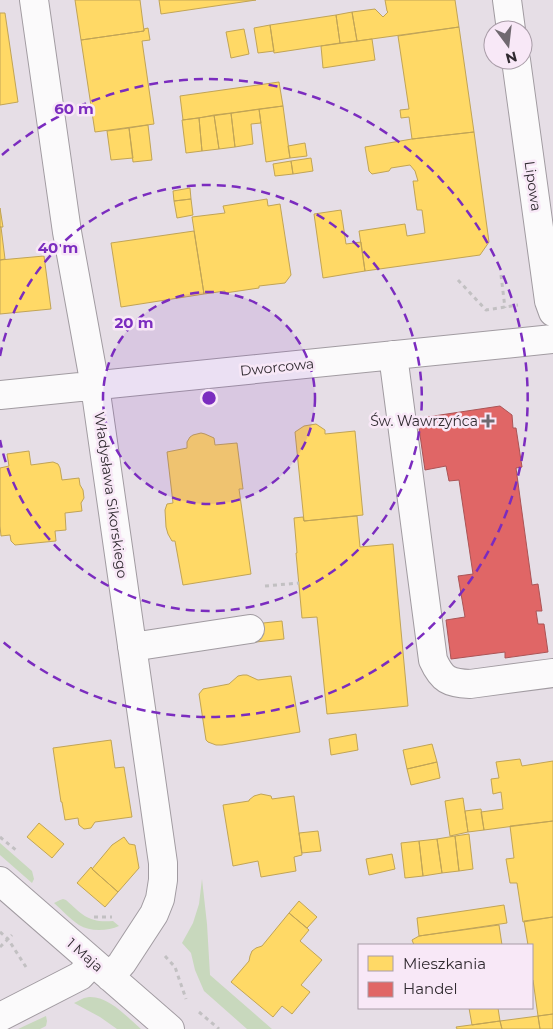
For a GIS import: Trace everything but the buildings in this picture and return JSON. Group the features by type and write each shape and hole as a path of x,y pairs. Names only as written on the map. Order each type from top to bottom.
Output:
{"street":[{"name":"Władysława Sikorskiego","path":"0,1017 80,976 122,963 154,914 160,899 163,880 161,846 95,386 67,232 34,0"},
{"path":"507,0 510,20"},
{"name":"Lipowa","path":"517,70 551,306"},
{"name":"Dworcowa","path":"0,395 553,339"},
{"path":"393,356 434,660 438,671 445,679 456,684 470,684 553,673"},
{"path":"132,647 250,629"},
{"name":"1 Maja","path":"0,881 170,1029"}],"path":[{"path":"501,275 506,316"},
{"path":"458,280 486,310 505,307 551,306"},
{"path":"265,586 299,583"},
{"path":"91,916 96,918 114,917"},
{"path":"0,932 8,939 26,967"},
{"path":"0,947 12,935"},
{"path":"164,954 175,967 186,999 191,1004"},
{"path":"196,1009 219,1029"}],"green space":[{"path":"0,843 32,871 34,879 32,883 0,855"},
{"path":"202,879 210,975 272,1029 247,1029 204,991 195,970 191,953 182,943 193,923 199,904"},
{"path":"63,899 86,917 98,921 113,921 119,926 99,930 83,927 72,920 54,903"},
{"path":"89,997 104,1000 111,1004 141,1029 117,1029 74,1003"},
{"path":"46,1016 46,1026 40,1029 18,1029"}],"place":[{"name":"Św. Wawrzyńca","path":"488,421"}]}
